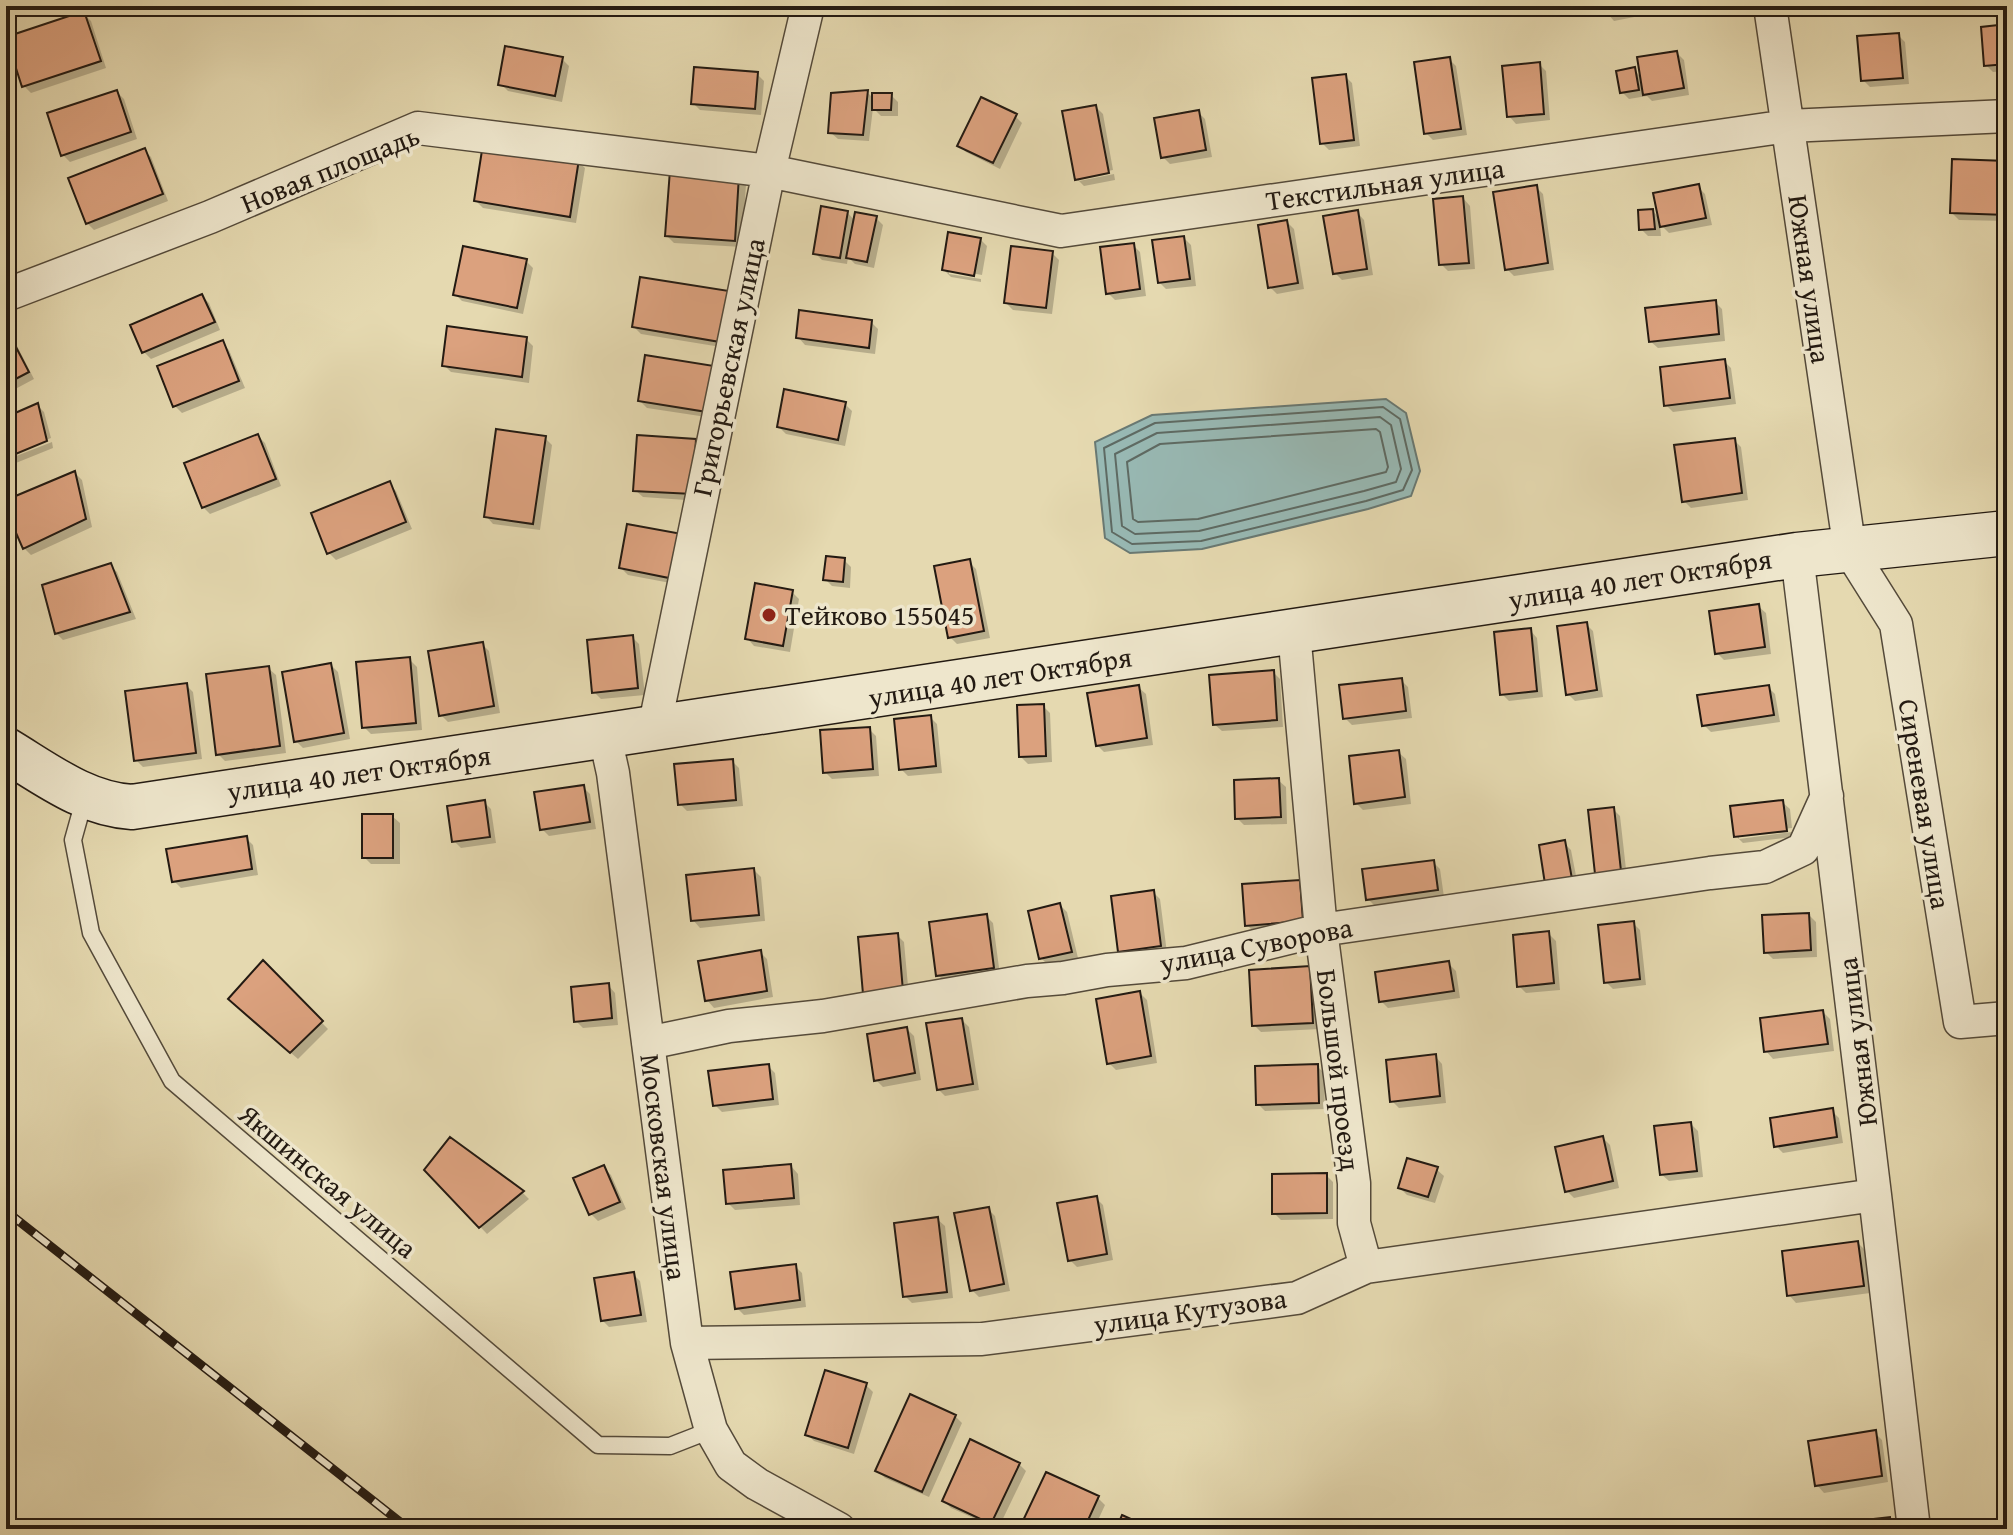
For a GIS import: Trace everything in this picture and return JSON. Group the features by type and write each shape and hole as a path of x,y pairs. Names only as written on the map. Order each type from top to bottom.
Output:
{"street":[{"name":"Григорьевская улица","path":"654,729 769,171 808,6"},
{"name":"Южная улица","path":"1770,6 1850,551"},
{"name":"Текстильная улица","path":"499,138 769,171 1061,231 1788,126 2007,116"},
{"name":"Новая площадь","path":"6,295 210,217 418,128 499,138"},
{"name":"улица 40 лет Октября","path":"6,750 85,797 111,805 132,807 1797,555 2007,533"},
{"name":"Сиреневая улица","path":"1850,551 1896,624 1960,1022 2007,1018"},
{"name":"Южная улица","path":"1797,555 1914,1529"},
{"name":"Большой проезд","path":"1294,632 1321,930 1354,1183 1354,1223 1366,1267"},
{"name":"Московская улица","path":"605,737 613,773 687,1343 711,1430 731,1465 757,1484 839,1529"},
{"name":"улица Суворова","path":"648,1043 729,1026 823,1016 1027,981 1186,963 1321,930 1765,867 1803,849 1827,796"},
{"name":"улица Кутузова","path":"687,1343 982,1339 1297,1298 1366,1267 1875,1195"}],"lane":[{"name":"Якшинская улица","path":"85,797 73,840 91,933 172,1081 598,1445 670,1446 711,1430"}],"water":[{"path":"1386,399 1406,413 1420,471 1411,496 1202,549 1130,553 1105,538 1095,442 1152,415"}],"building":[{"path":"1603,6 1651,6 1605,14"},
{"path":"84,11 101,61 22,87 6,37"},
{"path":"2007,24 2007,64 1984,66 1981,27"},
{"path":"1899,33 1903,78 1861,81 1857,36"},
{"path":"505,46 563,57 555,96 498,85"},
{"path":"1677,51 1684,88 1643,95 1637,57"},
{"path":"1450,57 1461,129 1424,134 1414,62"},
{"path":"1540,62 1544,114 1507,117 1502,66"},
{"path":"694,67 758,72 755,109 691,104"},
{"path":"1635,67 1639,90 1620,93 1616,71"},
{"path":"1346,74 1354,140 1320,144 1312,78"},
{"path":"117,90 131,132 61,156 47,113"},
{"path":"868,90 863,135 828,133 831,93"},
{"path":"872,93 892,93 891,110 872,110"},
{"path":"981,97 1017,114 993,163 957,146"},
{"path":"1096,105 1109,173 1075,180 1062,111"},
{"path":"1199,110 1206,150 1161,158 1154,118"},
{"path":"483,144 579,159 570,217 474,201"},
{"path":"145,148 163,194 86,224 68,178"},
{"path":"1952,159 2007,161 2007,215 1950,213"},
{"path":"670,170 739,175 735,241 665,236"},
{"path":"1699,184 1706,218 1660,227 1653,193"},
{"path":"1537,185 1548,263 1505,270 1493,192"},
{"path":"1463,196 1469,263 1439,265 1433,199"},
{"path":"821,206 848,211 840,258 813,254"},
{"path":"1653,209 1655,229 1639,230 1638,210"},
{"path":"1358,210 1367,269 1333,274 1323,216"},
{"path":"855,212 877,216 867,262 846,258"},
{"path":"1287,220 1298,283 1268,288 1258,225"},
{"path":"948,232 981,238 974,276 942,270"},
{"path":"1184,236 1190,279 1158,283 1152,240"},
{"path":"1134,243 1140,289 1106,294 1100,247"},
{"path":"463,246 527,259 517,308 453,295"},
{"path":"1011,246 1053,251 1046,308 1004,303"},
{"path":"640,277 729,291 720,342 632,327"},
{"path":"202,294 215,322 142,353 130,325"},
{"path":"1716,300 1719,334 1649,342 1645,308"},
{"path":"799,310 872,320 869,348 796,338"},
{"path":"447,326 527,337 522,377 442,366"},
{"path":"6,328 29,372 6,384"},
{"path":"223,340 239,381 173,407 157,366"},
{"path":"645,355 714,366 707,412 638,401"},
{"path":"1725,359 1730,398 1664,406 1660,367"},
{"path":"784,389 846,402 838,440 777,427"},
{"path":"38,403 47,441 6,458 6,417"},
{"path":"496,429 546,436 533,524 484,517"},
{"path":"258,434 276,479 202,508 184,463"},
{"path":"637,435 696,439 693,494 633,491"},
{"path":"1735,438 1742,493 1682,502 1674,445"},
{"path":"75,471 86,519 23,549 6,510 6,500"},
{"path":"390,481 406,522 327,554 311,513"},
{"path":"627,524 682,534 674,579 619,568"},
{"path":"826,556 845,558 843,582 823,580"},
{"path":"970,559 984,631 948,638 934,566"},
{"path":"111,563 130,612 55,634 42,585"},
{"name":"Тейково 155045","path":"755,583 793,590 783,646 745,639"},
{"path":"1759,604 1765,647 1715,654 1709,611"},
{"path":"1587,622 1597,690 1566,695 1557,626"},
{"path":"1531,628 1537,691 1500,695 1494,632"},
{"path":"633,635 638,688 592,693 587,640"},
{"path":"483,642 494,706 439,716 428,651"},
{"path":"410,657 416,723 362,728 356,662"},
{"path":"331,663 344,733 294,742 282,672"},
{"path":"269,666 280,746 216,755 206,674"},
{"path":"1274,670 1277,720 1213,725 1209,675"},
{"path":"2000,673 2007,673 2007,783 2000,783"},
{"path":"1402,678 1406,711 1343,719 1339,685"},
{"path":"187,683 196,753 134,761 125,691"},
{"path":"1139,685 1147,738 1096,746 1087,693"},
{"path":"1769,685 1774,715 1702,726 1697,695"},
{"path":"1044,704 1046,756 1019,757 1017,705"},
{"path":"931,715 936,766 899,770 894,719"},
{"path":"870,727 873,769 823,773 820,730"},
{"path":"1399,750 1405,797 1354,804 1349,756"},
{"path":"733,759 736,800 678,805 674,764"},
{"path":"1279,778 1281,817 1235,819 1234,780"},
{"path":"584,785 590,822 540,830 534,792"},
{"path":"485,800 490,837 452,842 447,806"},
{"path":"1783,800 1787,831 1734,837 1730,806"},
{"path":"1614,807 1621,871 1595,874 1588,810"},
{"path":"362,814 393,814 393,858 362,858"},
{"path":"247,836 252,869 172,882 166,849"},
{"path":"1565,840 1572,879 1545,884 1539,845"},
{"path":"1434,860 1438,890 1366,900 1362,869"},
{"path":"754,868 759,915 691,921 686,875"},
{"path":"1300,880 1303,921 1245,926 1242,884"},
{"path":"1154,890 1161,946 1118,952 1111,896"},
{"path":"1060,903 1072,952 1039,959 1028,911"},
{"path":"1809,913 1811,950 1764,953 1762,915"},
{"path":"987,914 994,968 936,976 929,922"},
{"path":"1634,921 1640,979 1604,983 1598,925"},
{"path":"1549,931 1554,983 1517,987 1513,935"},
{"path":"898,933 903,991 863,994 858,937"},
{"path":"761,950 767,991 705,1001 698,961"},
{"path":"263,960 323,1021 290,1053 228,999"},
{"path":"1449,961 1454,991 1379,1002 1375,972"},
{"path":"1310,966 1313,1023 1252,1026 1249,970"},
{"path":"609,983 612,1018 574,1022 571,987"},
{"path":"1140,991 1151,1056 1107,1064 1096,999"},
{"path":"1823,1010 1828,1044 1764,1052 1760,1018"},
{"path":"962,1018 973,1084 937,1090 926,1023"},
{"path":"907,1027 915,1073 874,1081 867,1034"},
{"path":"1436,1054 1440,1096 1390,1102 1386,1060"},
{"path":"769,1064 773,1099 713,1106 708,1071"},
{"path":"1318,1064 1319,1103 1256,1105 1255,1066"},
{"path":"1833,1108 1837,1137 1774,1147 1770,1118"},
{"path":"1691,1122 1697,1171 1660,1175 1654,1126"},
{"path":"1603,1136 1613,1181 1565,1192 1555,1147"},
{"path":"450,1137 524,1191 479,1228 424,1170"},
{"path":"1407,1158 1438,1167 1428,1197 1398,1188"},
{"path":"791,1164 794,1198 726,1204 723,1170"},
{"path":"604,1165 620,1202 589,1215 573,1178"},
{"path":"1327,1173 1327,1213 1272,1214 1272,1174"},
{"path":"1097,1196 1107,1254 1068,1261 1057,1203"},
{"path":"989,1207 1004,1284 970,1291 954,1213"},
{"path":"938,1217 947,1292 903,1297 894,1223"},
{"path":"1858,1241 1864,1286 1787,1296 1782,1251"},
{"path":"796,1264 800,1300 735,1309 730,1272"},
{"path":"634,1272 641,1315 601,1321 594,1278"},
{"path":"825,1370 867,1383 848,1448 805,1435"},
{"path":"910,1394 956,1415 922,1492 875,1471"},
{"path":"1876,1430 1882,1476 1815,1486 1808,1441"},
{"path":"970,1439 1020,1463 991,1524 942,1501"},
{"path":"1046,1472 1099,1496 1084,1529 1019,1529"},
{"path":"1122,1515 1153,1529 1116,1529"},
{"path":"1890,1517 1891,1529 1821,1529 1821,1525"},
{"path":"1724,1525 1725,1529 1688,1529"}],"railway":[{"path":"6,1211 409,1529"}],"place":[{"name":"Тейково 155045","path":"769,615"}]}
